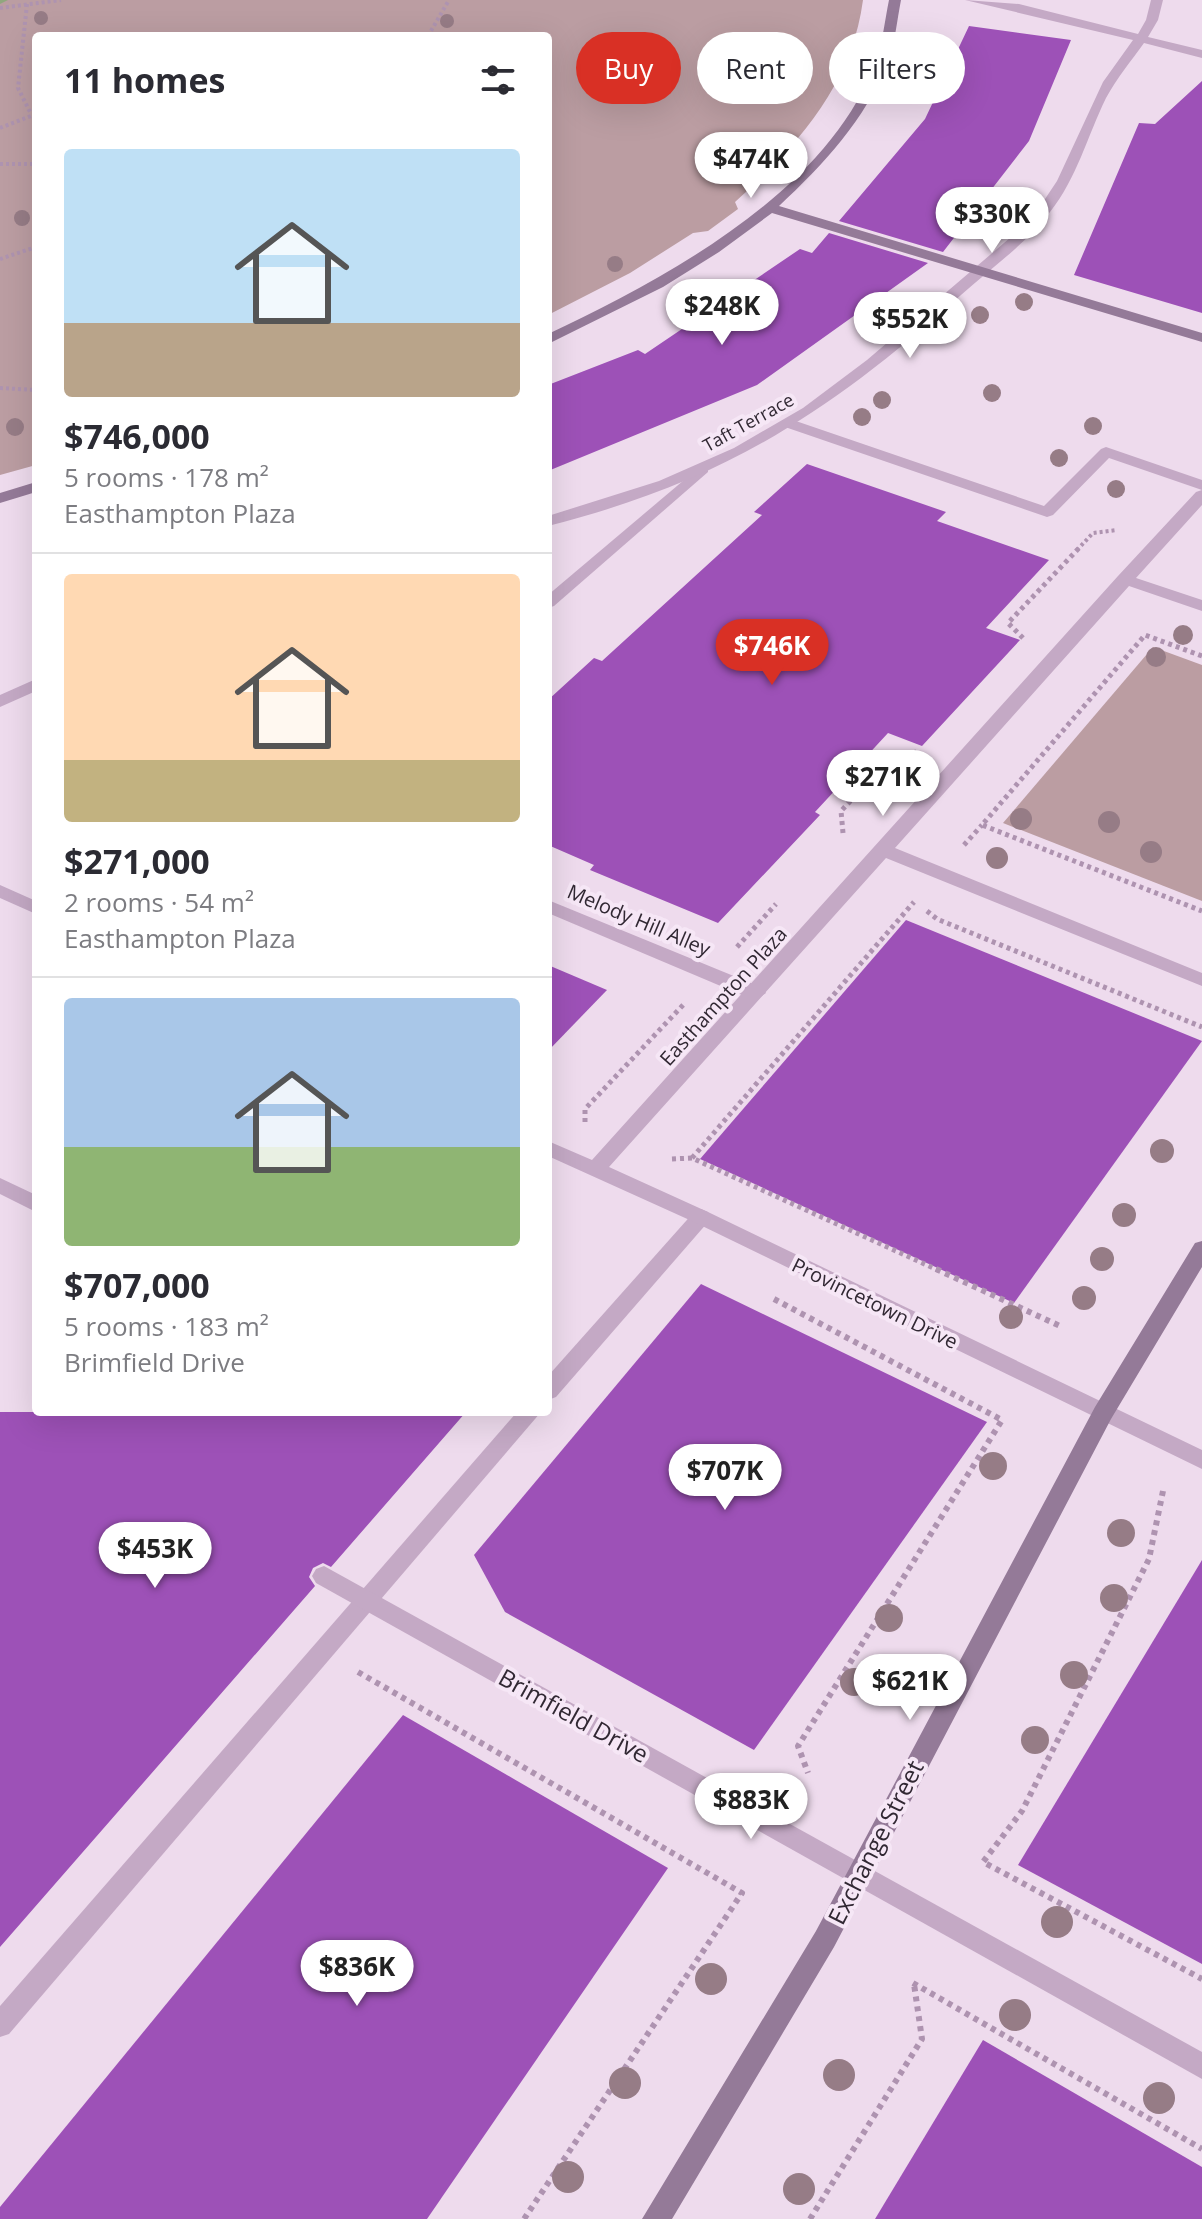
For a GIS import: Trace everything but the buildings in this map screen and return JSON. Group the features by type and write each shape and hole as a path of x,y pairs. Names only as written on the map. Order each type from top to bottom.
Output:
{"street":[{"path":"552,338 663,281 771,208 812,167 865,97 881,64 894,21 895,0"},
{"path":"971,0 1202,54"},
{"name":"Taft Terrace","path":"552,520 703,469 790,424 898,346 1043,212 1070,173 1084,132 1108,82 1158,8 1157,0"},
{"path":"771,208 1202,338"},
{"path":"790,424 1047,512 1106,452 1202,485"},
{"path":"552,600 703,469"},
{"path":"0,498 32,488"},
{"name":"Easthampton Plaza","path":"595,1170 1202,495"},
{"path":"1124,579 1202,606"},
{"path":"0,702 32,686"},
{"path":"882,850 1202,980"},
{"path":"0,891 32,906"},
{"name":"Melody Hill Alley","path":"552,908 756,993"},
{"name":"Provincetown Drive","path":"552,1150 701,1217 1202,1460"},
{"path":"0,1185 32,1202"},
{"path":"552,1386 701,1217"},
{"name":"Exchange Street","path":"656,2219 825,1939 856,1875 1103,1413 1202,1249"},
{"path":"0,2025 527,1416"},
{"name":"Brimfield Drive","path":"324,1576 1202,2066"}],"path":[{"path":"0,8 61,0"},
{"path":"430,32 449,0"},
{"path":"27,4 18,88 32,111"},
{"path":"0,128 32,115"},
{"path":"4,157 10,161"},
{"path":"0,164 10,161 32,164"},
{"path":"0,259 32,248"},
{"path":"0,388 32,390"},
{"path":"1202,656 1145,635 982,825 1202,911"},
{"path":"692,1158 915,901 859,877"},
{"path":"769,1297 1002,1420 798,1746 808,1773"},
{"path":"1163,1491 1149,1559 1022,1811 983,1862 1202,1979"},
{"path":"322,1652 742,1893 524,2219"},
{"path":"810,2219 922,2039 913,1983 1202,2149"}],"shaded area":[{"path":"0,0 863,0 857,32 829,32 829,95 780,159 735,202 738,209 708,231 693,233 630,273 552,313 552,32 32,32 32,466 0,475"},
{"path":"1153,647 1202,665 1202,901 1003,823"}]}
